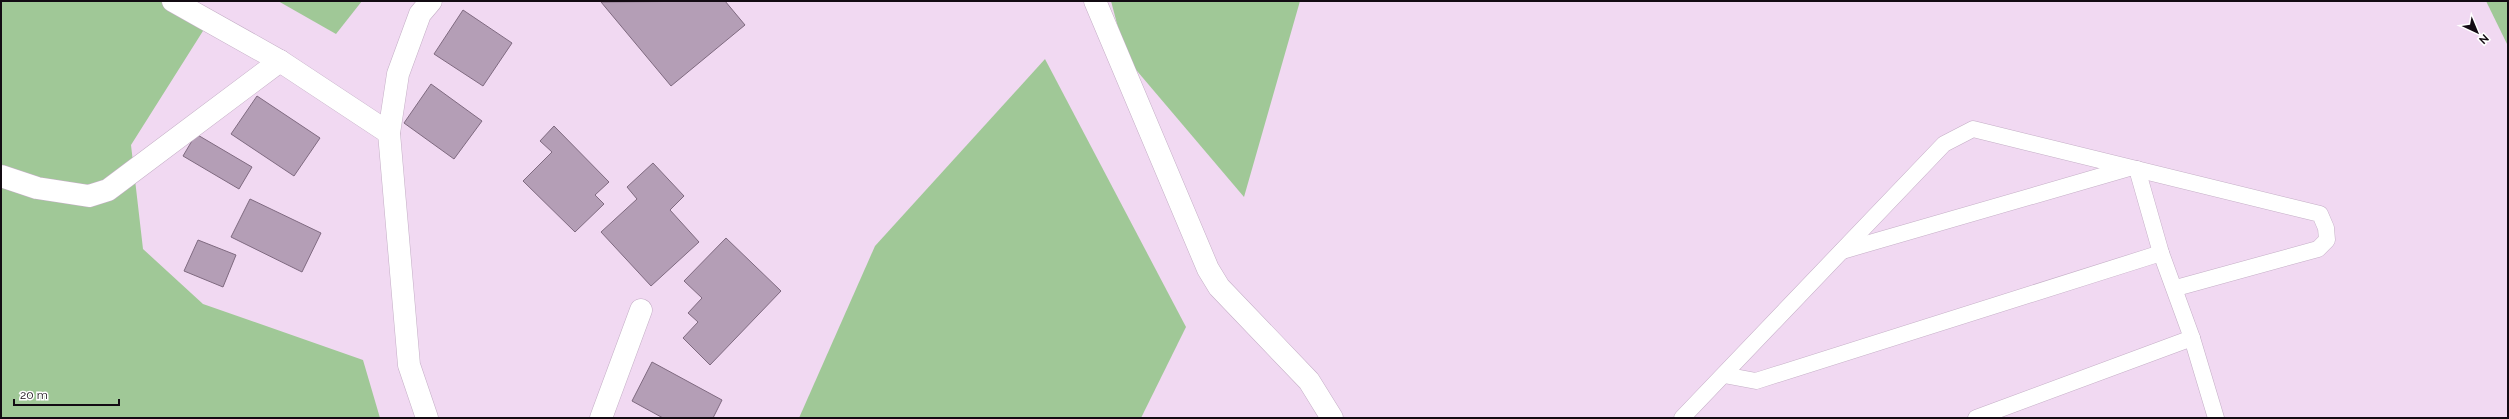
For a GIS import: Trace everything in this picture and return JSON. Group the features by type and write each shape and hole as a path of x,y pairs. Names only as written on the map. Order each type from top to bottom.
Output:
{"street":[{"path":"173,1 280,61 389,133"},
{"path":"427,418 409,365 389,133 398,74 420,14 431,1"},
{"path":"1095,1 1208,268 1219,287 1308,381 1332,418"},
{"path":"1,176 37,188 89,196 108,190 280,61"},
{"path":"601,418 641,310"}],"lane":[{"path":"1682,418 1944,144 1973,128 2320,214 2326,228 2327,240 2318,249 2176,288"},
{"path":"1841,252 2134,168"},
{"path":"2134,168 2161,253 2176,288 2216,418"},
{"path":"1724,375 1756,381 2161,253"},
{"path":"1976,418 2192,338"}],"green space":[{"path":"1,1 170,1 208,23 131,145 143,249 203,304 363,360 380,418 1,418"},
{"path":"278,1 362,1 336,34"},
{"path":"1111,1 1300,1 1244,197 1126,58"},
{"path":"2486,1 2508,1 2508,46"},
{"path":"1045,59 1186,327 1141,418 799,418 875,246"}],"building":[{"path":"725,1 745,25 671,86 601,2"},
{"path":"463,10 512,43 483,86 434,54"},
{"path":"431,84 482,121 454,159 404,123"},
{"path":"257,96 320,138 294,176 231,134"},
{"path":"554,126 609,182 595,195 604,204 575,232 523,181 552,152 540,141"},
{"path":"196,134 252,167 239,189 183,156"},
{"path":"653,163 684,196 670,210 699,242 651,286 601,232 637,199 627,187"},
{"path":"250,199 321,233 302,272 231,237"},
{"path":"726,238 781,291 710,365 683,338 698,322 688,313 702,298 684,281"},
{"path":"198,240 236,255 223,287 184,271"},
{"path":"652,362 722,400 713,418 663,418 632,401"}]}
